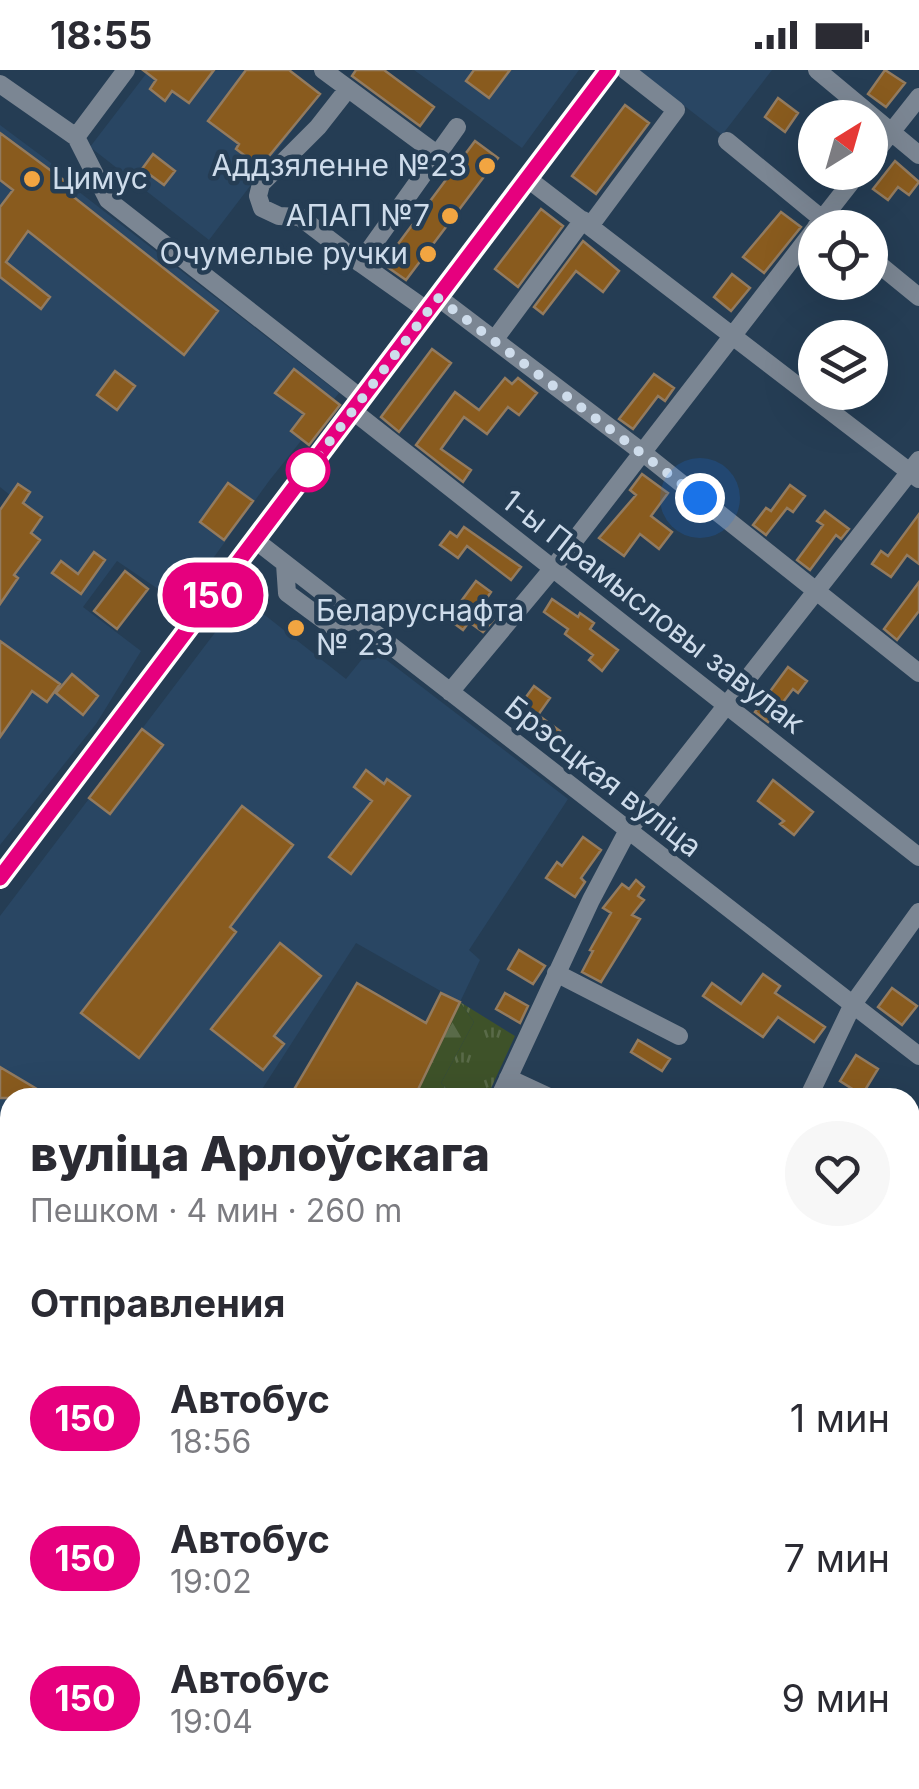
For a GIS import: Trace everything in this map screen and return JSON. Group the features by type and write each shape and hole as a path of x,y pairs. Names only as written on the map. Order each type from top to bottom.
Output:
{"street":[{"path":"0,84 76,137 126,70"},
{"path":"323,70 438,155"},
{"path":"0,878 609,70"},
{"path":"494,339 676,110 624,70"},
{"path":"816,70 919,155"},
{"path":"347,90 318,127 261,184 258,196 262,208 279,216 300,217 360,263 494,339 919,673"},
{"path":"888,136 919,97"},
{"path":"360,263 457,126"},
{"name":"1-ы Прамысловы завулак","path":"76,137 108,200 724,704 919,857"},
{"path":"727,140 804,210"},
{"path":"504,1088 627,832 814,590 916,470 528,178"},
{"path":"450,692 798,255"},
{"path":"888,272 919,297"},
{"name":"Брэсцкая вуліца","path":"254,540 919,1056"},
{"path":"813,1088 854,1004 919,912"},
{"path":"556,973 680,1036"},
{"path":"508,1078 530,1088"}],"shaded area":[{"path":"149,70 289,70 320,94 209,240 90,147"},
{"path":"414,70 579,70 522,148"},
{"path":"638,70 772,70 722,135"},
{"path":"0,125 51,163 65,181 339,393 180,604 117,561 83,607 141,651 96,724 0,845 0,510 10,495 0,487"},
{"path":"242,597 346,679 371,648 568,799 469,950 480,960 460,1002 356,943 263,1088 0,1088 0,916"}],"green space":[{"path":"460,1002 515,1036 491,1088 446,1088 441,1083 474,1022"},
{"path":"460,1002 474,1022 441,1083 446,1088 419,1088"}],"building":[{"path":"143,70 214,70 189,103 172,91 165,101 150,89 156,80"},
{"path":"246,70 289,70 320,94 260,167 236,149 239,144 208,121"},
{"path":"356,70 384,70 434,107 420,126 352,76"},
{"path":"474,70 510,70 489,98 466,81"},
{"path":"885,70 905,83 888,104 888,100 876,100 868,94"},
{"path":"778,98 798,113 785,132 765,117"},
{"path":"625,105 649,123 596,194 572,176"},
{"path":"0,133 65,181 61,187 218,311 184,355 28,231 6,262 50,297 41,309 0,277 0,207 13,190 0,180"},
{"path":"475,141 498,158 406,280 383,264"},
{"path":"153,154 175,171 164,185 142,169"},
{"path":"895,161 919,182 909,195 898,187 888,200 874,190 888,190 888,170"},
{"path":"541,209 563,226 518,287 495,269"},
{"path":"781,212 798,225 798,231 764,273 743,257"},
{"path":"583,241 619,271 603,292 576,271 543,314 534,307"},
{"path":"732,274 750,288 731,311 714,297"},
{"path":"432,349 451,363 399,432 381,417"},
{"path":"294,369 340,405 309,445 291,431 304,414 275,393"},
{"path":"115,371 135,386 117,410 97,395"},
{"path":"654,374 674,388 665,401 658,396 633,429 619,419"},
{"path":"505,378 512,384 518,378 537,393 519,415 508,407 487,434 464,417 441,449 471,470 463,482 416,445 455,392 479,410"},
{"path":"642,474 668,493 651,516 672,532 659,549 640,534 624,556 599,538 636,495 630,490"},
{"path":"228,483 253,501 224,540 200,522"},
{"path":"18,484 30,492 23,503 42,517 31,533 40,540 14,575 18,578 0,604 0,510"},
{"path":"790,485 805,496 793,512 787,508 766,535 753,525 766,508 771,511"},
{"path":"825,511 849,529 841,539 836,535 810,570 797,560 823,525 817,521"},
{"path":"919,514 919,564 907,555 891,577 872,564 881,551 888,556"},
{"path":"464,527 521,567 511,580 467,546 458,558 440,545 450,532 457,537"},
{"path":"94,552 105,560 81,594 52,573 61,561 78,574"},
{"path":"125,571 148,589 117,629 94,611"},
{"path":"476,581 491,592 482,605 497,616 483,632 469,622 463,630 448,619"},
{"path":"919,582 919,611 897,640 884,629"},
{"path":"552,599 594,623 590,629 618,650 602,671 589,660 593,655 565,634 568,629 544,612"},
{"path":"0,641 60,684 47,702 32,691 0,737"},
{"path":"788,667 807,681 798,693 793,689 768,722 755,712"},
{"path":"72,674 98,696 83,715 56,693"},
{"path":"534,686 550,698 538,715 560,731 551,743 510,719"},
{"path":"142,729 163,745 110,814 89,798"},
{"path":"366,770 410,796 351,874 329,857 372,801 354,787"},
{"path":"773,780 813,812 794,835 780,824 784,821 758,801"},
{"path":"242,806 293,845 230,927 236,932 139,1058 81,1013"},
{"path":"583,837 601,850 581,878 585,882 575,897 546,878 557,862 562,866"},
{"path":"636,880 644,887 638,896 644,900 632,915 640,919 601,982 582,972 611,913 603,908 622,884 629,889"},
{"path":"280,943 321,976 274,1036 284,1044 263,1070 211,1029"},
{"path":"519,950 545,966 533,984 508,969"},
{"path":"763,974 780,986 775,993 825,1027 814,1042 778,1017 763,1037 703,996 712,983 741,1004"},
{"path":"357,983 426,1023 441,993 460,1002 419,1088 295,1088"},
{"path":"892,988 917,1006 902,1025 878,1007"},
{"path":"505,993 528,1006 520,1023 496,1009"},
{"path":"638,1040 670,1059 662,1071 631,1052"},
{"path":"856,1055 878,1069 866,1088 851,1088 840,1081"},
{"path":"0,1067 35,1088 0,1088"}],"bus line":[{"name":"150","path":"0,878 609,70"}],"place":[{"name":"Аддзяленне №23","path":"487,166"},
{"name":"Цимус","path":"32,179"},
{"name":"АПАП №7","path":"450,216"},
{"name":"Очумелые ручки","path":"428,254"},
{"name":"Беларуснафта № 23","path":"296,628"}],"route":[{"path":"308,470 438,298 700,498"}]}
